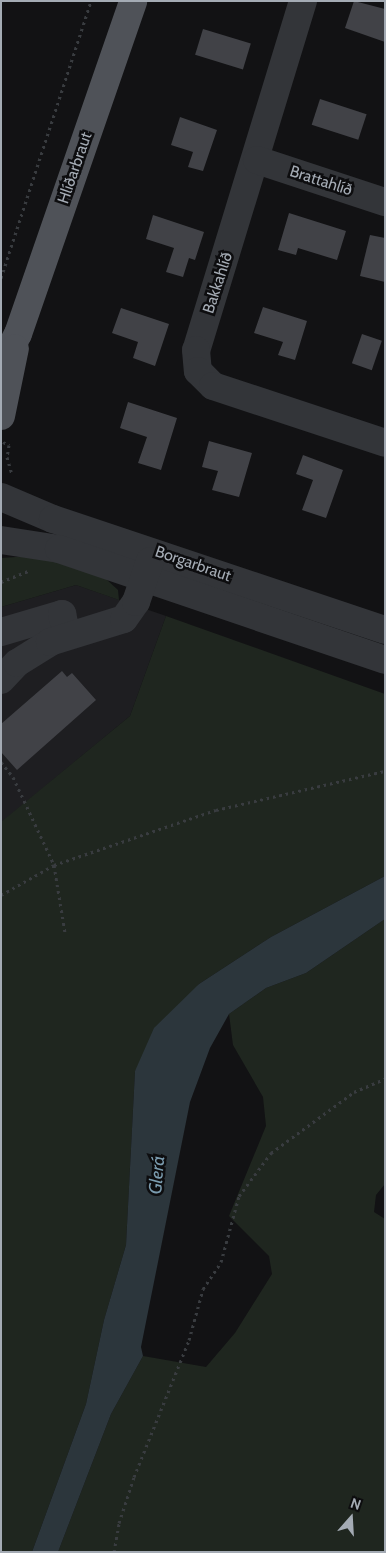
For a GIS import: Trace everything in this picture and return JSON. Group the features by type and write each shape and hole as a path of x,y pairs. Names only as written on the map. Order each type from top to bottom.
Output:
{"main road":[{"name":"Hlíðarbraut","path":"1,416 18,334 133,1"},
{"name":"Hlíðarbraut","path":"1,367 18,334"}],"street":[{"name":"Bakkahlíð","path":"303,1 257,160 196,350 198,371 212,386 385,443"},
{"name":"Brattahlíð","path":"257,160 385,202"},
{"name":"Borgarbraut","path":"1,497 53,519 153,550 385,630"},
{"name":"Borgarbraut","path":"1,540 59,549 385,660"},
{"path":"2,675 33,652 68,635 124,618 136,602 153,550"},
{"path":"1,632 62,614 68,635"}],"path":[{"path":"1,278 91,1"},
{"path":"1,582 36,568"},
{"path":"1,762 13,777 54,865 65,933"},
{"path":"1,895 54,865 216,810 385,771"},
{"path":"114,1552 119,1523 134,1477 189,1340 203,1289 221,1262 239,1196 271,1153 354,1092 385,1079"}],"shaded area":[{"path":"30,556 85,569 106,579 118,590 119,600 76,585 1,607 1,558"},
{"path":"76,585 166,616 130,716 2,822 1,607"},
{"path":"166,616 385,694 385,876 271,937 199,984 135,1071 126,1245 104,1320 86,1404 32,1552 1,1552 1,822 130,716"},
{"path":"385,919 385,1184 376,1195 374,1212 385,1219 385,1552 58,1552 111,1414 143,1356 206,1367 235,1333 272,1274 269,1256 229,1216 266,1126 263,1097 233,1045 229,1014 266,988 306,973"}],"water":[{"name":"Glerá","path":"385,876 385,919 306,973 266,988 229,1014 210,1048 190,1102 141,1347 143,1356 111,1414 58,1552 32,1552 86,1404 104,1320 126,1245 135,1071 154,1028 199,984 271,937"}],"building":[{"path":"354,1 385,9 385,42 345,28"},
{"path":"203,29 251,44 243,69 195,55"},
{"path":"320,99 367,114 358,140 312,125"},
{"path":"180,117 217,130 203,171 188,167 193,152 171,145"},
{"path":"289,213 346,231 337,260 298,248 296,255 278,250"},
{"path":"153,215 204,232 195,260 189,258 183,277 166,272 174,248 146,239"},
{"path":"370,235 385,238 385,282 360,276"},
{"path":"263,307 307,321 295,360 278,355 283,342 254,333"},
{"path":"121,308 169,324 155,366 133,358 138,342 112,333"},
{"path":"362,334 382,341 372,370 352,363"},
{"path":"128,402 177,418 161,470 138,463 147,437 120,428"},
{"path":"209,441 252,453 239,497 212,490 218,471 202,467"},
{"path":"303,455 343,470 326,518 302,510 313,480 296,474"},
{"path":"62,671 67,677 72,673 96,700 17,770 1,752 1,724"}]}
